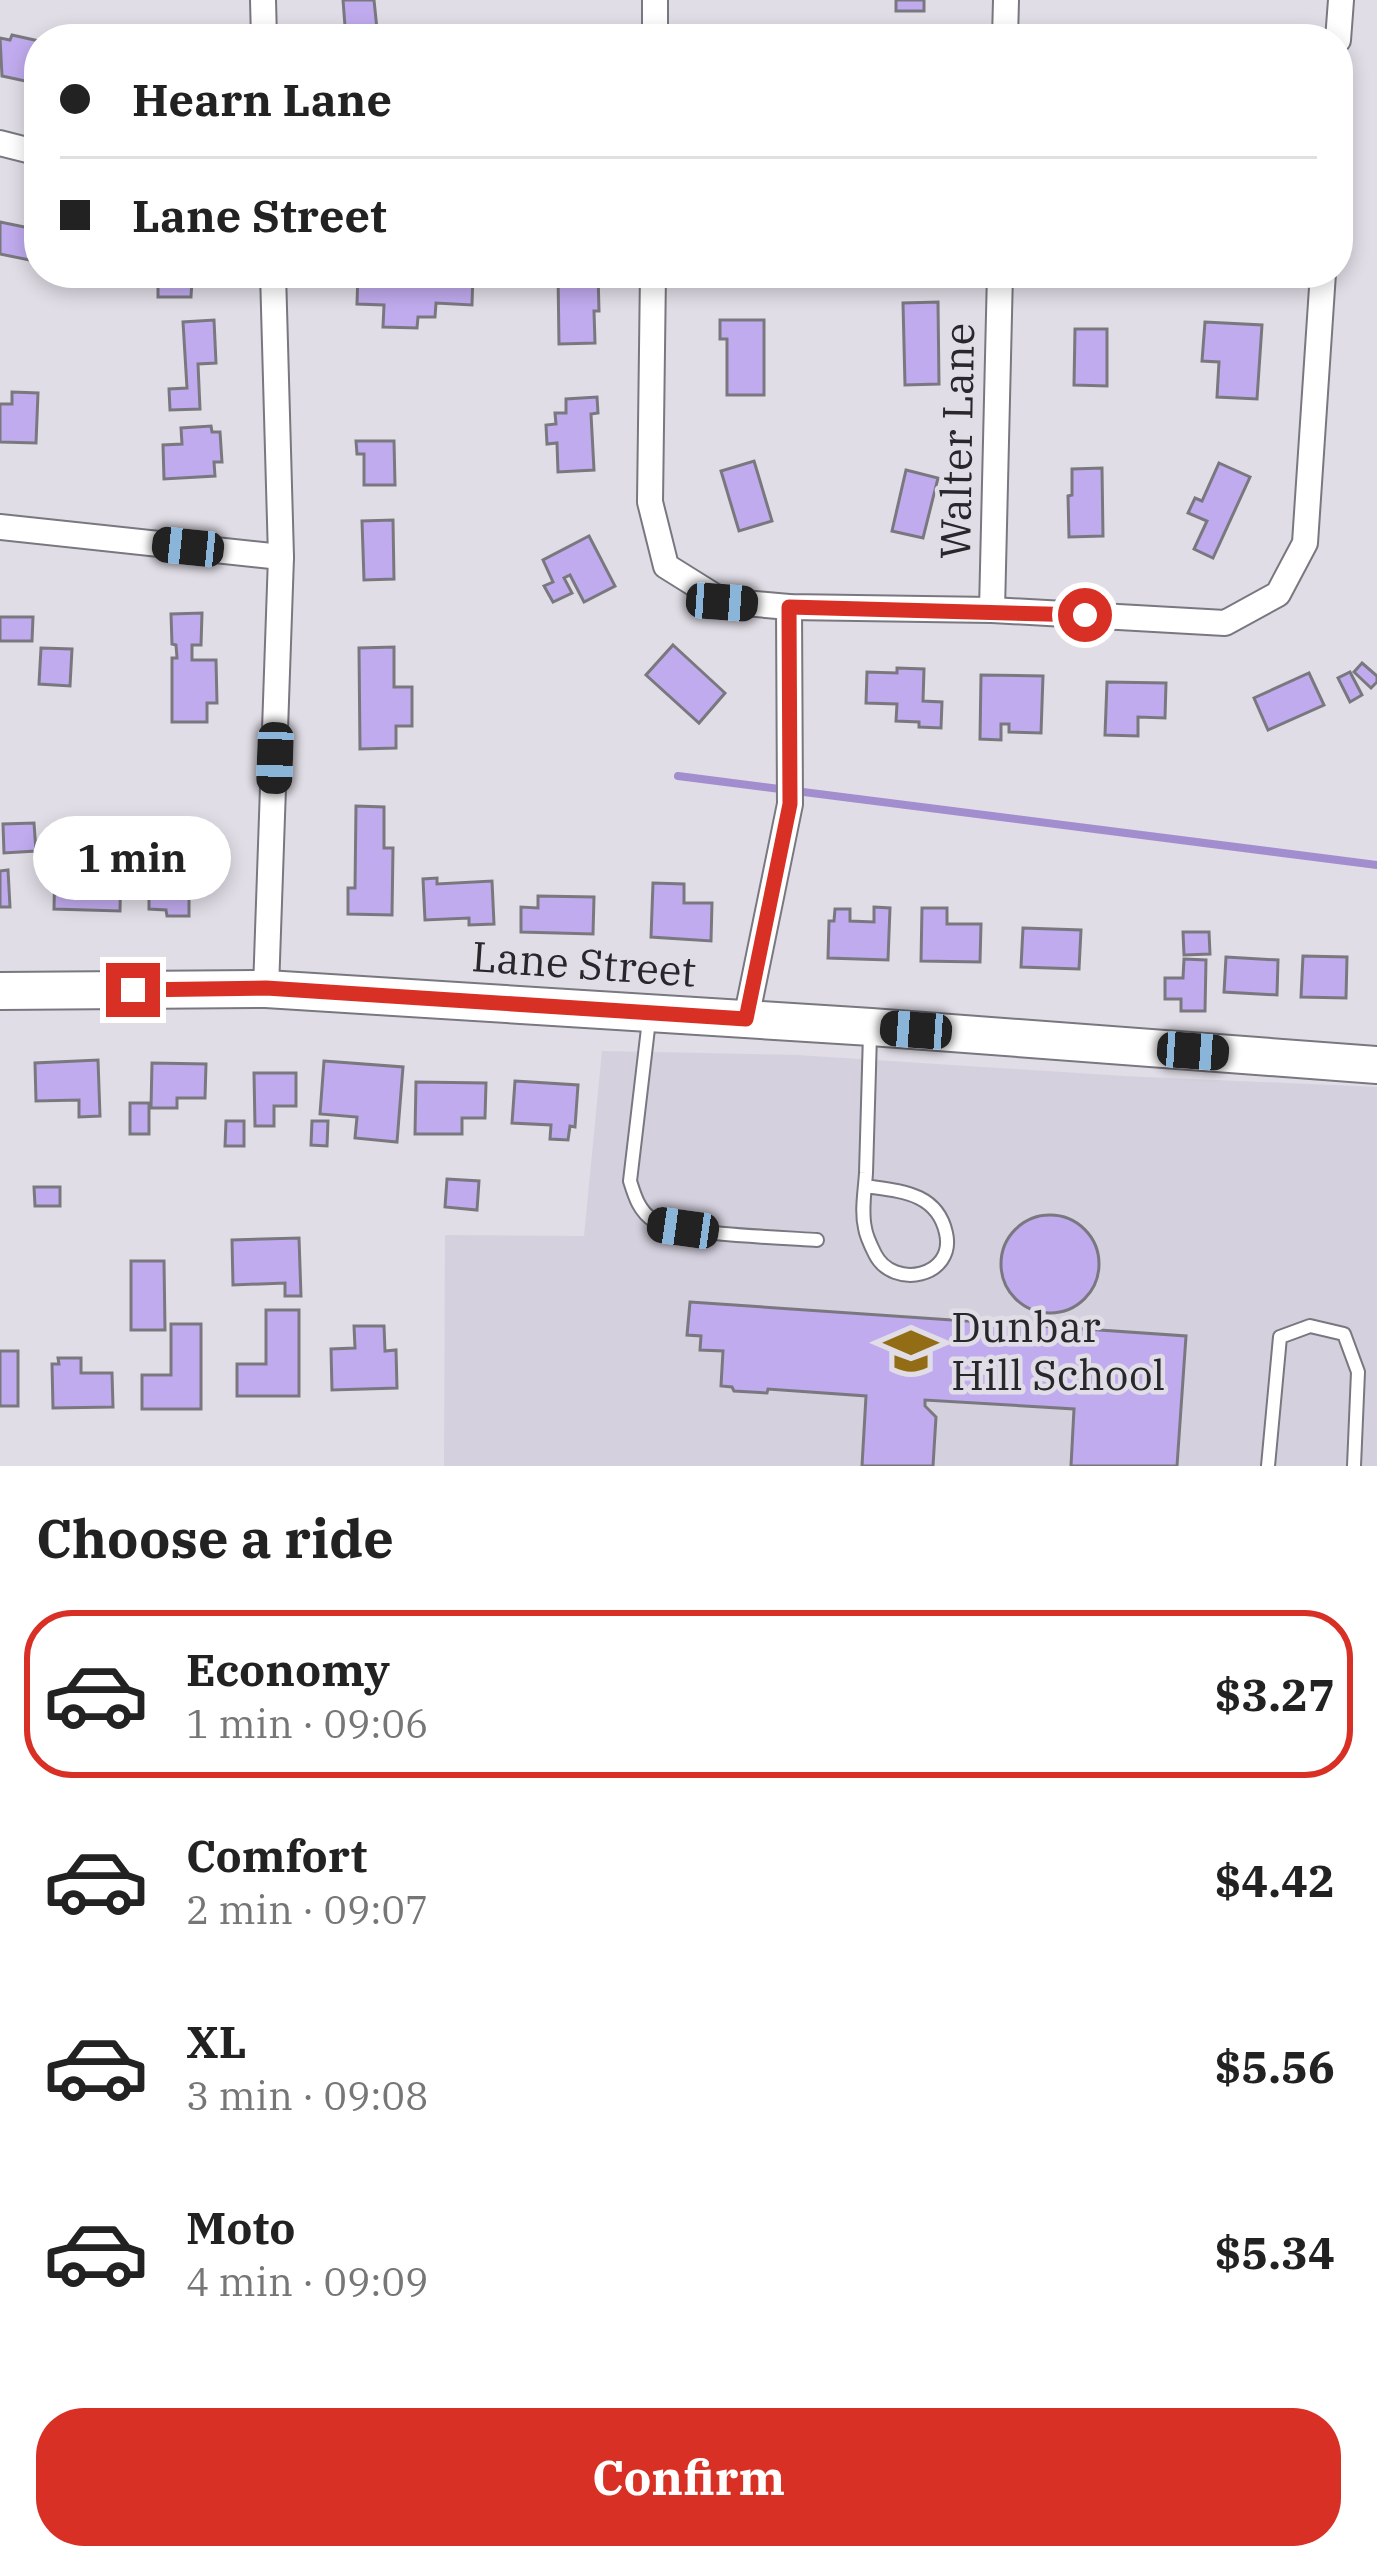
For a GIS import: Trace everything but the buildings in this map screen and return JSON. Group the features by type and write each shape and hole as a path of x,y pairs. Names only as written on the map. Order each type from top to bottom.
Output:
{"street":[{"path":"266,988 281,556 273,288"},
{"path":"653,288 650,502 666,566 722,602 1225,623 1278,594 1305,543 1322,288"},
{"name":"Walter Lane","path":"992,610 1000,288"},
{"path":"0,526 281,556"},
{"path":"746,1019 790,804 789,607"},
{"name":"Lane Street","path":"0,991 266,988 1377,1065"}],"lane":[{"path":"650,1013 630,1181 638,1205 657,1225 817,1240"},
{"path":"865,1186 913,1193 931,1206 945,1226 944,1260 914,1276 888,1271 876,1258 864,1226 865,1186 871,1027"},
{"path":"1268,1466 1280,1337 1310,1326 1344,1334 1358,1372 1354,1466"}],"shaded area":[{"name":"Dunbar Hill School","path":"602,1051 797,1055 1377,1087 1377,1466 444,1466 445,1235 584,1236"}],"waterway":[{"path":"678,776 1377,865"}],"place":[{"name":"Dunbar Hill School","path":"911,1351"}],"route":[{"path":"133,990 266,988 746,1019 790,804 789,607 1085,615"}]}
